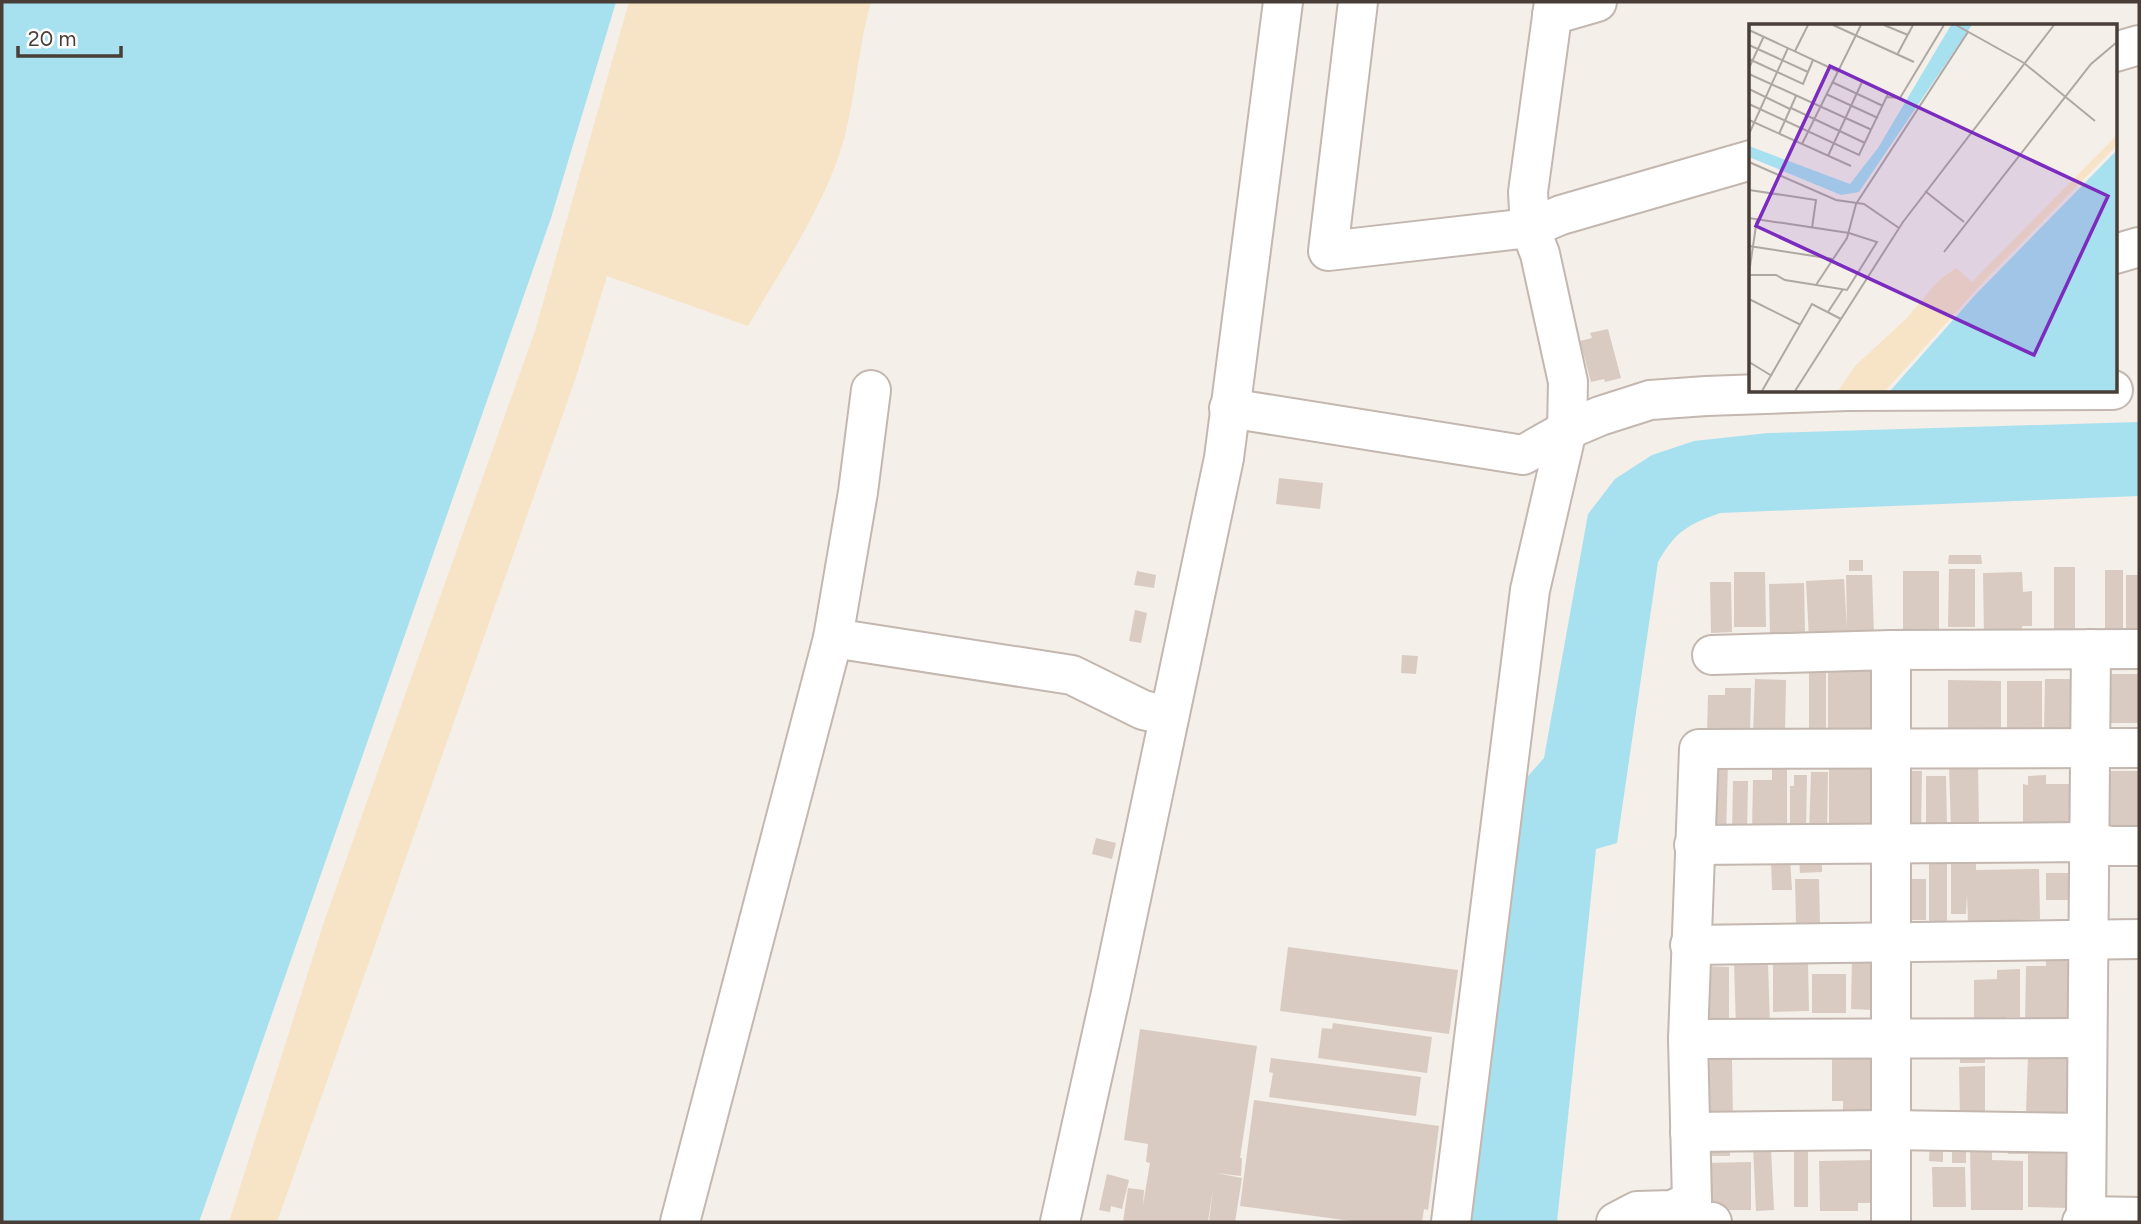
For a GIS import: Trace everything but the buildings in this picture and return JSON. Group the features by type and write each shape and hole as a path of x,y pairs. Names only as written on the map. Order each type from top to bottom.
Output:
{"street":[{"path":"1059,1222 1224,458 1283,2"},
{"path":"1358,2 1328,251 1530,228 1561,215 1749,160"},
{"path":"1451,1222 1530,590 1567,430 1568,382 1539,254 1530,228 1528,192 1553,8 1597,2"},
{"path":"2116,52 2139,45"},
{"path":"2116,254 2139,247"},
{"path":"680,1222 832,638 858,492 871,390"},
{"path":"2116,390 2139,390"},
{"path":"1229,408 1523,455 1567,430 1650,400 1819,392"},
{"path":"832,638 1072,675 1143,710 1169,716"},
{"path":"2091,649 2086,1133 2079,1221 2139,1217"},
{"path":"1712,655 1891,650 2139,649"},
{"path":"1891,650 1891,1222"},
{"path":"1616,1222 1637,1211 1702,1211 1690,1132 1688,1039 1699,749 2139,748"},
{"path":"1694,845 2087,842 2111,846 2139,846"},
{"path":"1690,945 2139,939"},
{"path":"1688,1039 2087,1038"},
{"path":"1690,1132 1891,1130 2086,1133"}],"sand":[{"path":"629,2 871,2 844,139 836,164 815,212 748,326 607,276 576,377 277,1222 229,1222 324,922 535,331"}],"water":[{"path":"2,2 616,2 551,218 199,1222 2,1222"},
{"path":"2139,422 2139,496 1720,513 1683,530 1671,543 1658,562 1617,843 1596,849 1557,1222 1466,1222 1522,783 1544,758 1588,514 1615,479 1652,455 1694,441 1768,433"}]}
